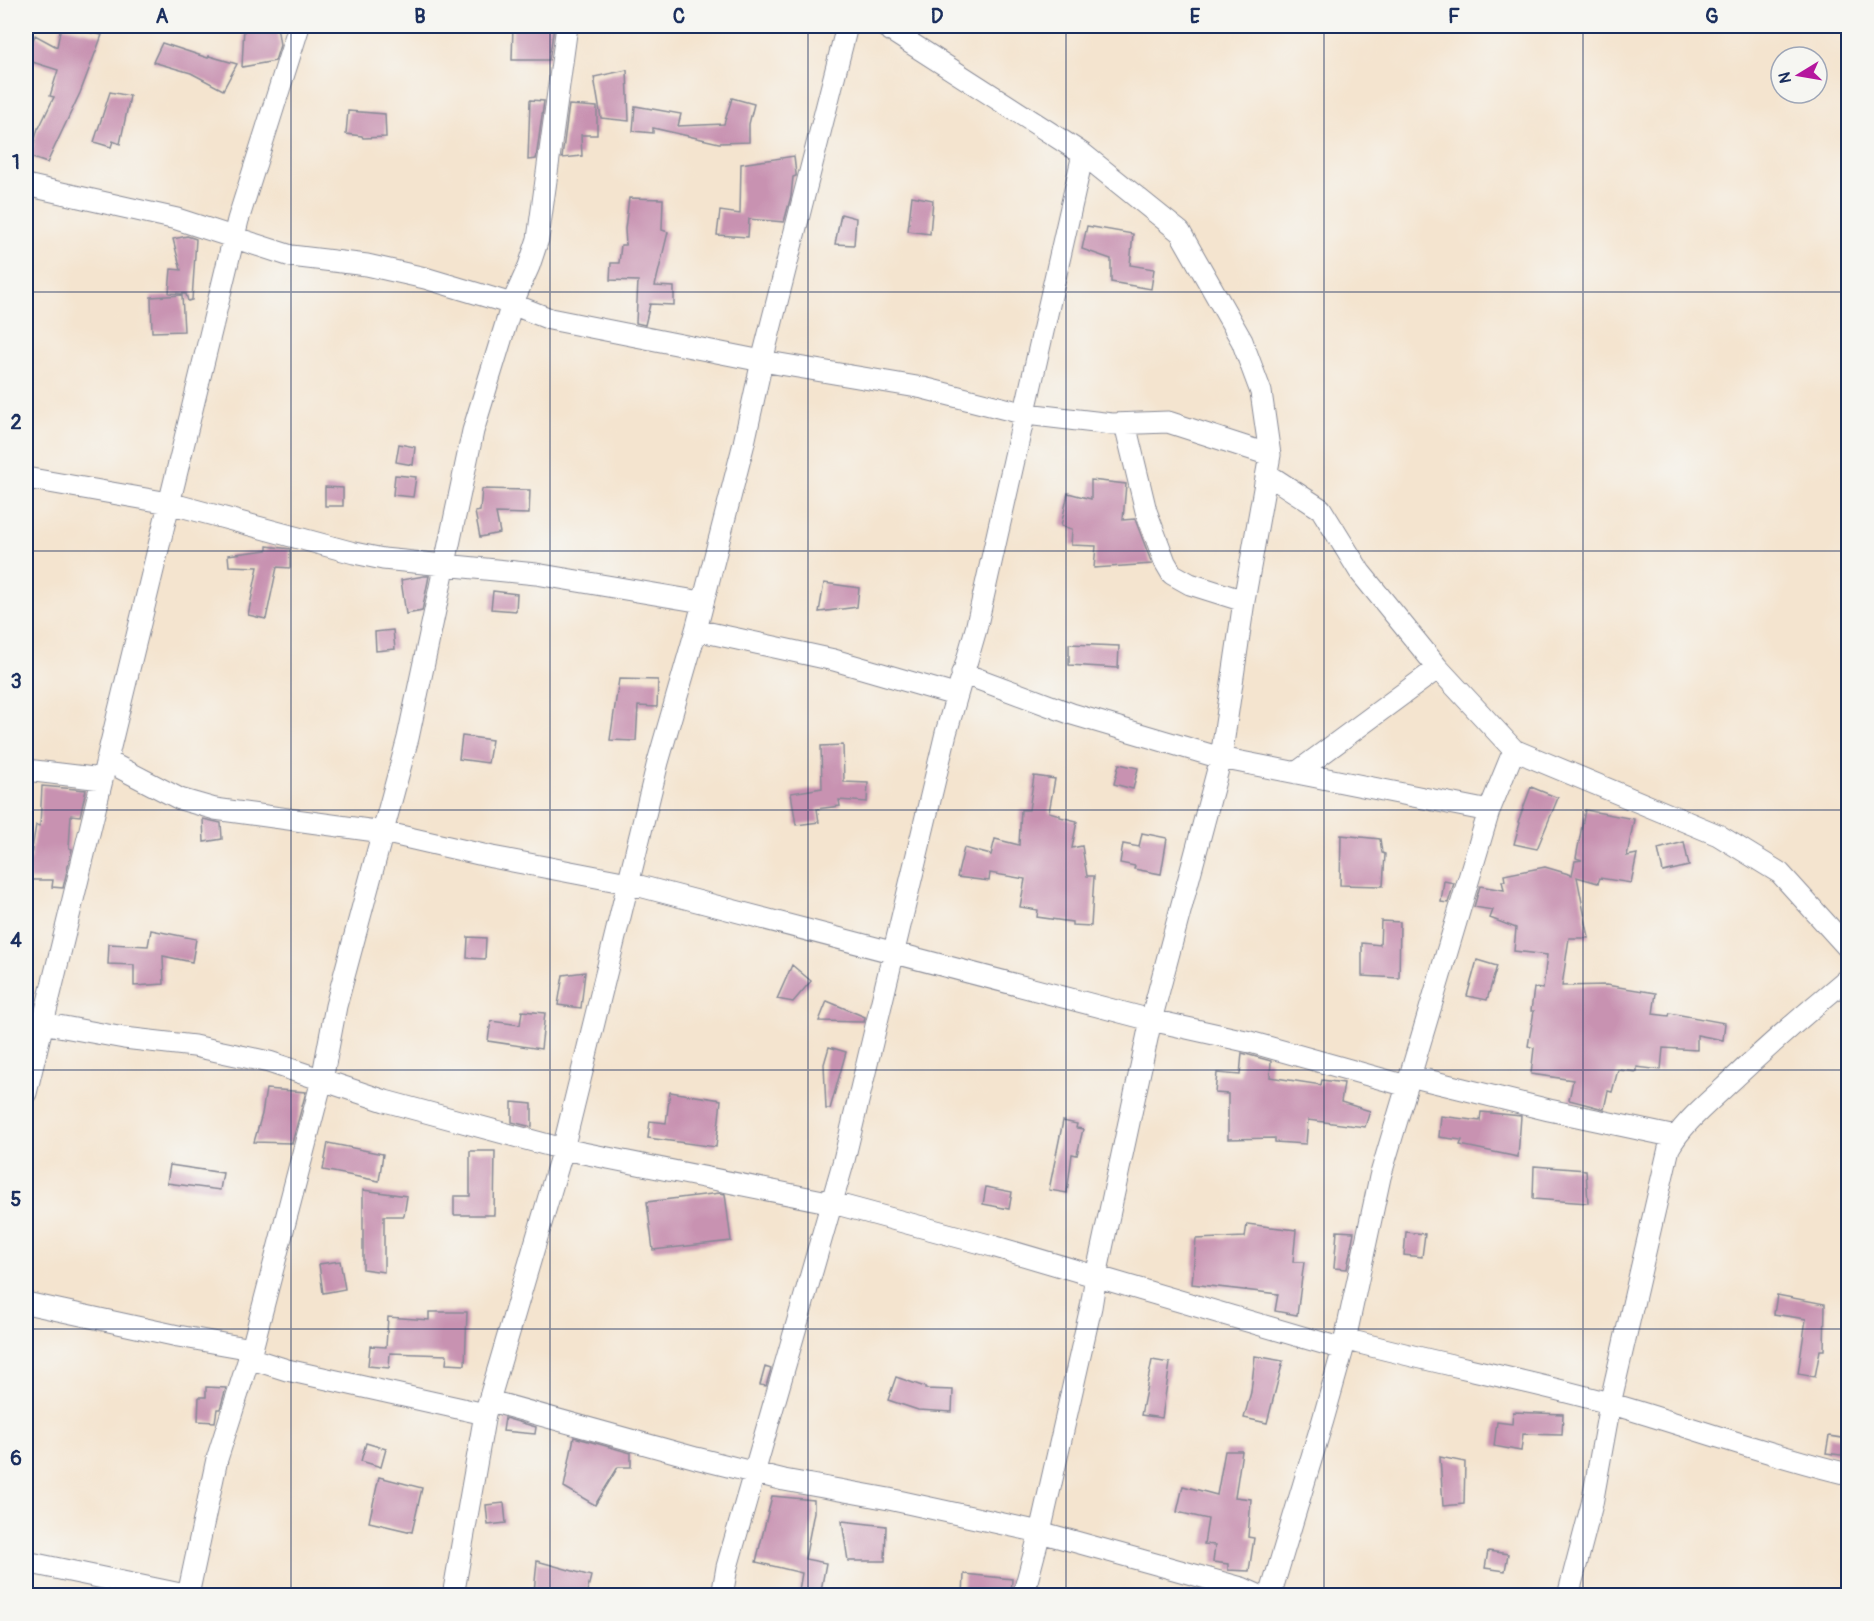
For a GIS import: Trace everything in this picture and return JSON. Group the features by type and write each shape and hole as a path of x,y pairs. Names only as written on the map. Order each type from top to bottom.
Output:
{"street":[{"path":"26,1094 31,1047 42,1023 234,236 298,26"},
{"path":"26,1562 184,1595 217,1459 250,1354 322,1080 336,1006 408,738 473,431 512,304 538,239 567,26"},
{"path":"453,1596 488,1407 563,1149 658,762 696,630 847,26"},
{"path":"884,26 1083,154 1180,232 1242,341 1262,392 1268,465 1244,601 1221,758 1151,1020 1091,1306 1040,1532 1023,1596"},
{"path":"722,1596 727,1567 833,1203 956,695 976,629 1083,154"},
{"path":"26,185 177,219 234,236 281,254 382,267 512,304 550,319 762,361 923,388 1026,414 1125,424 1168,422 1268,465 1321,509 1360,572 1438,668 1514,750 1718,836 1780,873 1848,948"},
{"path":"1125,424 1146,511 1165,562 1172,574 1190,584 1244,601"},
{"path":"26,478 169,503 383,559 536,574 702,602"},
{"path":"696,630 834,660 956,695"},
{"path":"1296,773 1438,668"},
{"path":"962,673 1072,714 1221,758 1489,811"},
{"path":"1270,1596 1344,1344 1380,1177 1489,811 1514,750"},
{"path":"26,770 104,770 180,799 215,809 383,832 492,857 628,883 1151,1020 1409,1081 1676,1137"},
{"path":"1568,1596 1592,1504 1610,1404 1669,1148 1694,1117 1782,1033 1848,978"},
{"path":"42,1023 124,1038 194,1046 269,1062 385,1101 563,1149 833,1203 1344,1344 1512,1378 1610,1404 1800,1462 1848,1473"},
{"path":"26,1303 250,1354 287,1370 488,1407 784,1480 1040,1532 1242,1588 1260,1596"},
{"path":"1847,1596 1848,1591"}],"building":[{"path":"61,26 102,35 80,93 47,163 30,157 38,128 54,97 50,96 58,70 26,60 35,35 57,47"},
{"path":"244,26 277,26 280,45 275,61 242,67"},
{"path":"513,26 554,26 549,60 512,60"},
{"path":"162,43 208,58 209,56 237,64 223,90 191,73 153,62"},
{"path":"627,70 629,121 601,118 594,77"},
{"path":"110,92 130,96 120,144 113,141 111,147 94,142"},
{"path":"732,98 754,104 749,124 749,142 719,143 653,128 653,133 633,131 635,106 681,114 678,126 724,124"},
{"path":"530,100 544,101 536,159 528,160"},
{"path":"569,105 597,107 597,135 581,135 582,156 562,158"},
{"path":"348,111 385,114 386,137 363,138 346,134"},
{"path":"794,156 796,176 793,177 784,222 749,219 748,237 717,235 720,211 740,214 741,164"},
{"path":"912,196 933,200 930,234 908,231"},
{"path":"629,198 663,199 662,230 668,232 655,286 674,287 674,305 650,304 645,325 636,323 638,281 610,280 611,263 619,263 621,245 626,245 625,229"},
{"path":"841,214 856,218 854,245 835,244"},
{"path":"1087,226 1133,234 1130,265 1154,269 1151,289 1111,282 1111,259 1082,249"},
{"path":"187,236 196,239 192,300 188,301 186,294 169,293 171,269 181,270 173,239"},
{"path":"182,295 184,331 152,332 151,297"},
{"path":"399,444 415,447 413,465 396,462"},
{"path":"395,475 416,477 413,497 393,495"},
{"path":"1091,480 1126,484 1123,520 1135,519 1152,564 1094,568 1096,546 1071,545 1072,529 1061,526 1068,493 1091,499"},
{"path":"325,487 343,488 343,506 325,506"},
{"path":"482,489 530,490 529,514 496,513 500,533 480,537 475,512 480,511"},
{"path":"267,546 290,549 290,568 277,567 266,619 248,615 258,567 229,566 228,555 267,550"},
{"path":"429,576 422,611 406,614 401,580"},
{"path":"824,583 859,588 857,607 819,612"},
{"path":"493,591 517,594 516,611 491,609"},
{"path":"393,630 395,649 376,651 375,632"},
{"path":"1069,644 1119,646 1118,668 1069,665"},
{"path":"619,679 658,680 657,707 638,706 636,741 610,740"},
{"path":"462,736 492,740 488,763 459,759"},
{"path":"843,745 844,782 868,783 867,802 839,800 840,806 817,809 819,822 796,825 791,793 822,788 821,746"},
{"path":"1119,764 1138,768 1133,789 1114,784"},
{"path":"1034,776 1055,779 1049,812 1077,821 1072,848 1082,846 1087,876 1094,876 1091,926 1072,925 1072,922 1037,917 1038,910 1020,907 1025,879 990,873 989,881 957,877 964,848 991,855 995,839 1019,845 1021,810 1029,810"},
{"path":"42,786 86,790 80,816 71,815 69,848 72,849 63,888 52,887 53,880 29,880 28,861 30,861 36,825 40,826"},
{"path":"1531,787 1558,798 1537,849 1514,844 1520,823 1518,822"},
{"path":"1585,810 1634,819 1627,856 1637,854 1631,883 1600,878 1598,883 1577,877 1589,938 1569,938 1562,986 1606,985 1656,993 1653,1014 1669,1016 1670,1013 1725,1023 1723,1040 1697,1035 1697,1050 1663,1048 1661,1070 1637,1067 1637,1072 1618,1070 1612,1092 1608,1091 1604,1109 1569,1100 1573,1080 1531,1074 1534,1048 1528,1046 1534,1011 1531,1011 1534,988 1543,989 1547,955 1514,951 1516,928 1490,918 1493,910 1474,907 1480,886 1504,890 1502,881 1505,881 1504,875 1545,867 1572,875 1575,861 1582,860 1576,858"},
{"path":"203,819 221,823 222,839 204,842"},
{"path":"1142,833 1167,838 1161,874 1134,869 1135,866 1120,863 1123,844 1139,847"},
{"path":"1341,835 1380,839 1382,853 1385,854 1383,886 1340,885"},
{"path":"1684,842 1689,866 1663,872 1658,849"},
{"path":"1444,881 1454,883 1448,903 1441,902"},
{"path":"1381,921 1400,922 1399,978 1362,976 1362,943 1380,945"},
{"path":"151,930 196,939 192,962 163,956 164,984 134,986 134,965 108,964 109,944 148,946"},
{"path":"468,937 486,938 485,959 467,958"},
{"path":"1477,960 1497,966 1487,1000 1467,996"},
{"path":"792,965 811,981 793,1002 777,999"},
{"path":"585,972 581,1008 558,1005 563,975"},
{"path":"827,1001 865,1017 864,1022 819,1021"},
{"path":"522,1011 545,1013 541,1049 488,1041 491,1021 520,1025"},
{"path":"829,1047 846,1052 830,1109 826,1109 824,1064"},
{"path":"1242,1053 1271,1061 1270,1077 1321,1085 1322,1080 1344,1083 1341,1102 1370,1111 1365,1127 1308,1120 1306,1144 1275,1142 1275,1138 1228,1139 1228,1094 1215,1093 1217,1073 1240,1075"},
{"path":"266,1089 306,1092 292,1143 254,1142"},
{"path":"670,1092 721,1100 716,1147 648,1138 650,1121 666,1123"},
{"path":"512,1102 532,1104 532,1127 512,1122"},
{"path":"1481,1112 1521,1116 1518,1157 1460,1145 1462,1140 1439,1137 1441,1116 1480,1121"},
{"path":"1063,1121 1077,1124 1076,1128 1083,1129 1077,1155 1072,1154 1067,1193 1049,1190"},
{"path":"328,1143 383,1154 379,1181 323,1170"},
{"path":"470,1151 495,1151 494,1215 454,1215 454,1196 470,1196"},
{"path":"170,1165 223,1173 220,1190 167,1183"},
{"path":"1534,1166 1586,1170 1588,1203 1533,1199"},
{"path":"986,1187 1012,1192 1009,1209 983,1204"},
{"path":"363,1190 407,1196 404,1216 384,1216 384,1272 363,1269"},
{"path":"725,1194 731,1241 653,1250 647,1202"},
{"path":"1247,1224 1296,1230 1293,1262 1304,1262 1297,1315 1275,1311 1278,1294 1192,1284 1196,1239 1245,1237"},
{"path":"1337,1231 1354,1232 1347,1269 1334,1268"},
{"path":"1406,1232 1425,1234 1422,1257 1404,1255"},
{"path":"340,1261 345,1289 323,1293 319,1264"},
{"path":"1777,1295 1825,1304 1824,1350 1820,1350 1815,1377 1798,1374 1806,1319 1774,1314"},
{"path":"429,1312 467,1312 465,1365 446,1364 447,1355 390,1353 389,1368 368,1366 370,1346 386,1347 388,1317 429,1320"},
{"path":"1255,1356 1283,1361 1267,1423 1244,1418 1251,1392"},
{"path":"1152,1360 1170,1363 1162,1418 1141,1415"},
{"path":"765,1367 771,1369 766,1386 760,1385"},
{"path":"896,1377 925,1387 925,1389 953,1390 952,1412 918,1410 888,1400"},
{"path":"206,1387 226,1388 220,1409 217,1409 215,1422 198,1421 199,1397 206,1397"},
{"path":"1513,1412 1563,1414 1562,1435 1523,1434 1521,1451 1494,1446 1497,1422 1512,1424"},
{"path":"505,1418 536,1427 535,1434 503,1431"},
{"path":"1829,1436 1848,1439 1848,1456 1826,1453"},
{"path":"574,1437 631,1453 631,1467 618,1467 595,1505 564,1487"},
{"path":"366,1443 386,1449 381,1467 361,1461"},
{"path":"1225,1451 1242,1451 1235,1497 1251,1499 1248,1537 1254,1538 1249,1571 1228,1570 1228,1564 1213,1562 1215,1545 1204,1544 1208,1519 1177,1512 1183,1486 1217,1495"},
{"path":"1440,1457 1465,1462 1464,1504 1443,1506"},
{"path":"379,1477 422,1488 412,1532 369,1522"},
{"path":"772,1496 814,1500 814,1512 805,1559 826,1563 820,1596 798,1596 802,1573 756,1562"},
{"path":"504,1503 506,1523 488,1525 486,1505"},
{"path":"842,1521 886,1526 885,1561 848,1561"},
{"path":"1488,1551 1508,1554 1505,1571 1485,1568"},
{"path":"537,1561 591,1576 586,1596 574,1596 558,1591 534,1592"},
{"path":"964,1574 1012,1579 1011,1596 963,1596"}]}
